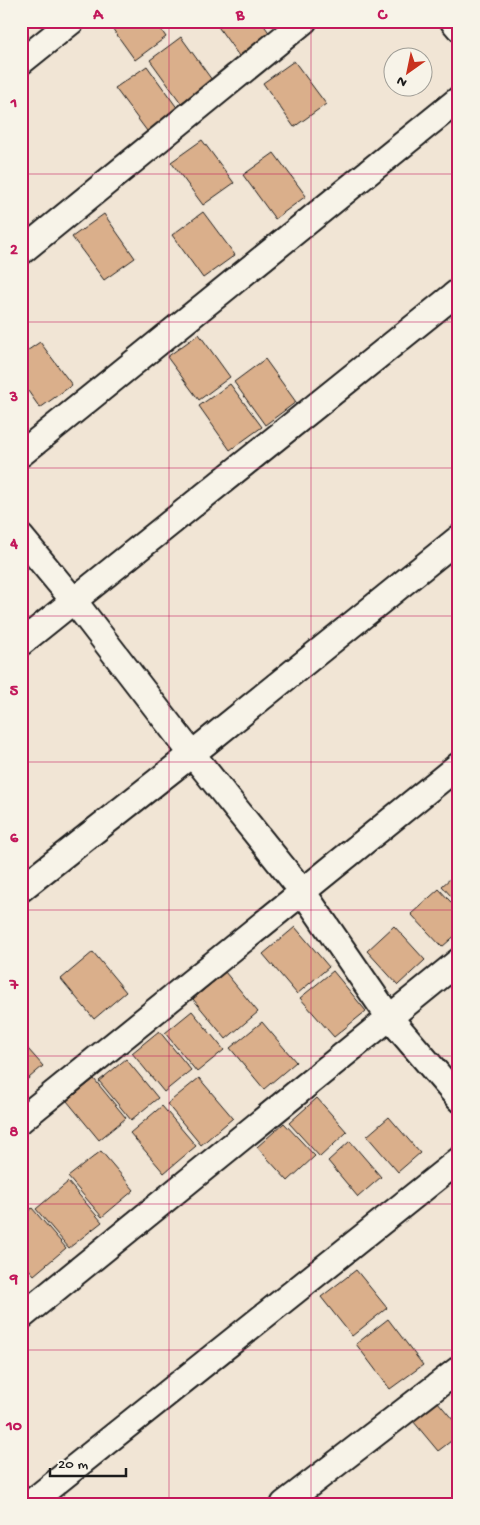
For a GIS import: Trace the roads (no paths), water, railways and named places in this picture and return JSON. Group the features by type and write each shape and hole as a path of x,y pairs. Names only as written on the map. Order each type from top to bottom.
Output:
{"street":[{"path":"21,62 72,21"},
{"path":"21,252 304,21"},
{"path":"454,21 459,28"},
{"path":"21,454 459,99"},
{"path":"21,643 459,291"},
{"path":"21,537 74,601 192,754 303,892 389,1017 459,1099"},
{"path":"21,890 459,538"},
{"path":"21,1120 459,765"},
{"path":"21,1317 459,961"},
{"path":"29,1504 459,1160"},
{"path":"284,1504 459,1369"}]}
